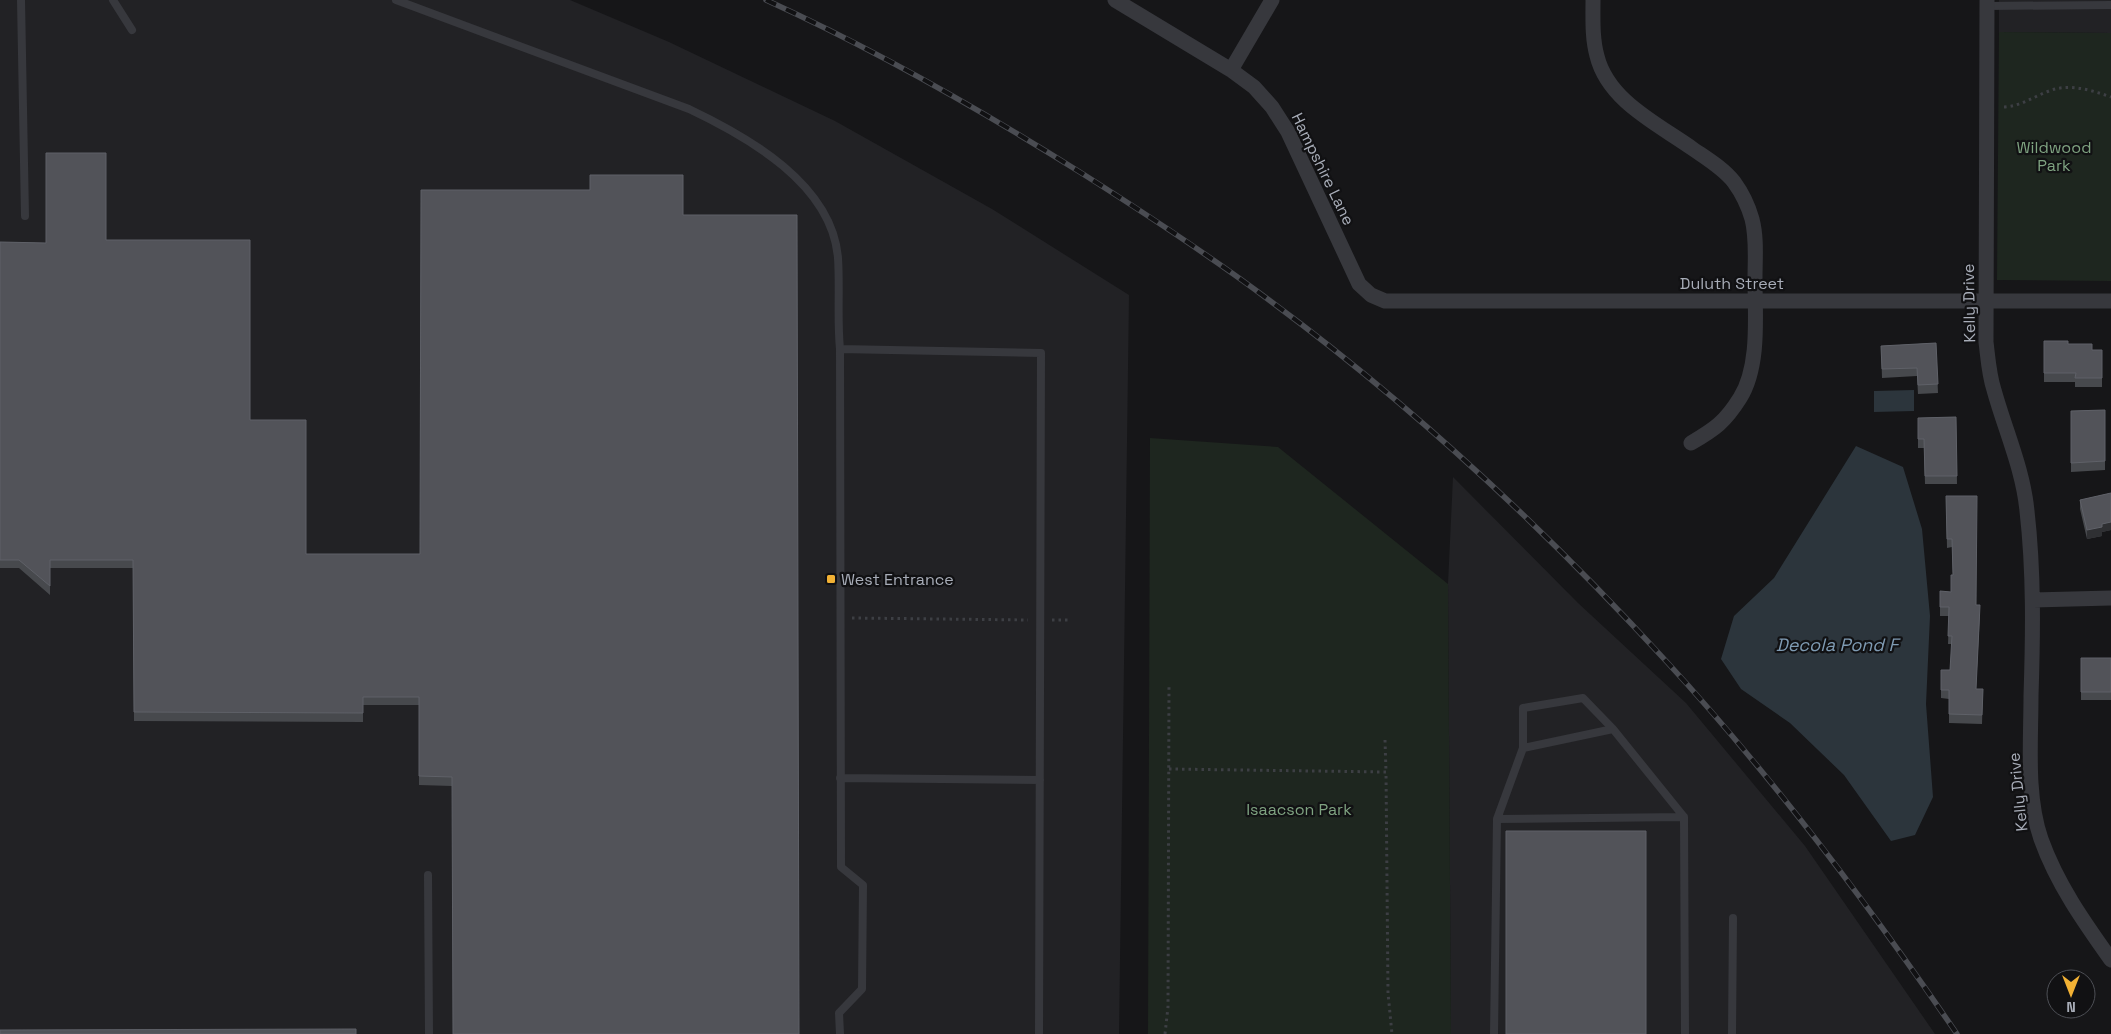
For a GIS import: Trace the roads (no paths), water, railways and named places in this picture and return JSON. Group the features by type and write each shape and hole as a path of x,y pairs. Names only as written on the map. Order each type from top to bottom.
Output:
{"street":[{"name":"Hampshire Lane","path":"1116,0 1231,70 1254,87 1272,107 1288,132 1359,284"},
{"path":"1231,70 1272,0"},
{"path":"1594,0 1596,56 1615,91 1631,106 1716,165 1732,180 1744,198 1752,220 1756,242 1756,301 1752,364 1741,396 1719,426 1691,443"},
{"name":"Kelly Drive","path":"1987,3 1986,342 1993,388 2020,472 2027,509 2033,600 2030,761 2034,802 2041,838 2054,871 2075,911 2111,960"},
{"name":"Duluth Street","path":"1359,284 1371,295 1385,301 2111,301"},
{"path":"2033,600 2111,598"}],"lane":[{"path":"21,0 25,216"},
{"path":"114,0 132,30"},
{"path":"396,0 689,108 748,139 772,157 799,181 822,212 836,245 840,349 841,867 862,884 862,989 839,1013 840,1034"},
{"path":"1987,3 2111,4"},
{"path":"840,349 1042,354 1039,1034"},
{"path":"1494,1034 1497,819 1523,748 1522,708 1583,698 1613,729 1684,817 1685,1034"},
{"path":"1523,748 1613,729"},
{"path":"840,778 1040,780"},
{"path":"1497,819 1684,817"},
{"path":"428,875 429,1034"},
{"path":"1732,1034 1733,918"}],"water":[{"path":"1914,390 1914,411 1874,412 1874,391"},
{"name":"Decola Pond F","path":"1856,446 1903,467 1922,529 1930,616 1926,704 1933,797 1915,835 1891,841 1844,775 1790,723 1741,689 1721,659 1734,616 1774,578"}],"railway":[{"path":"766,0 848,39 967,104 1045,150 1130,204 1269,300 1375,383 1426,426 1573,564 1706,705 1782,796 1854,889 1957,1034"}],"place":[{"name":"West Entrance","path":"831,579"}],"park label":[{"name":"Wildwood Park","path":"2054,156"},
{"name":"Isaacson Park","path":"1299,809"}]}
